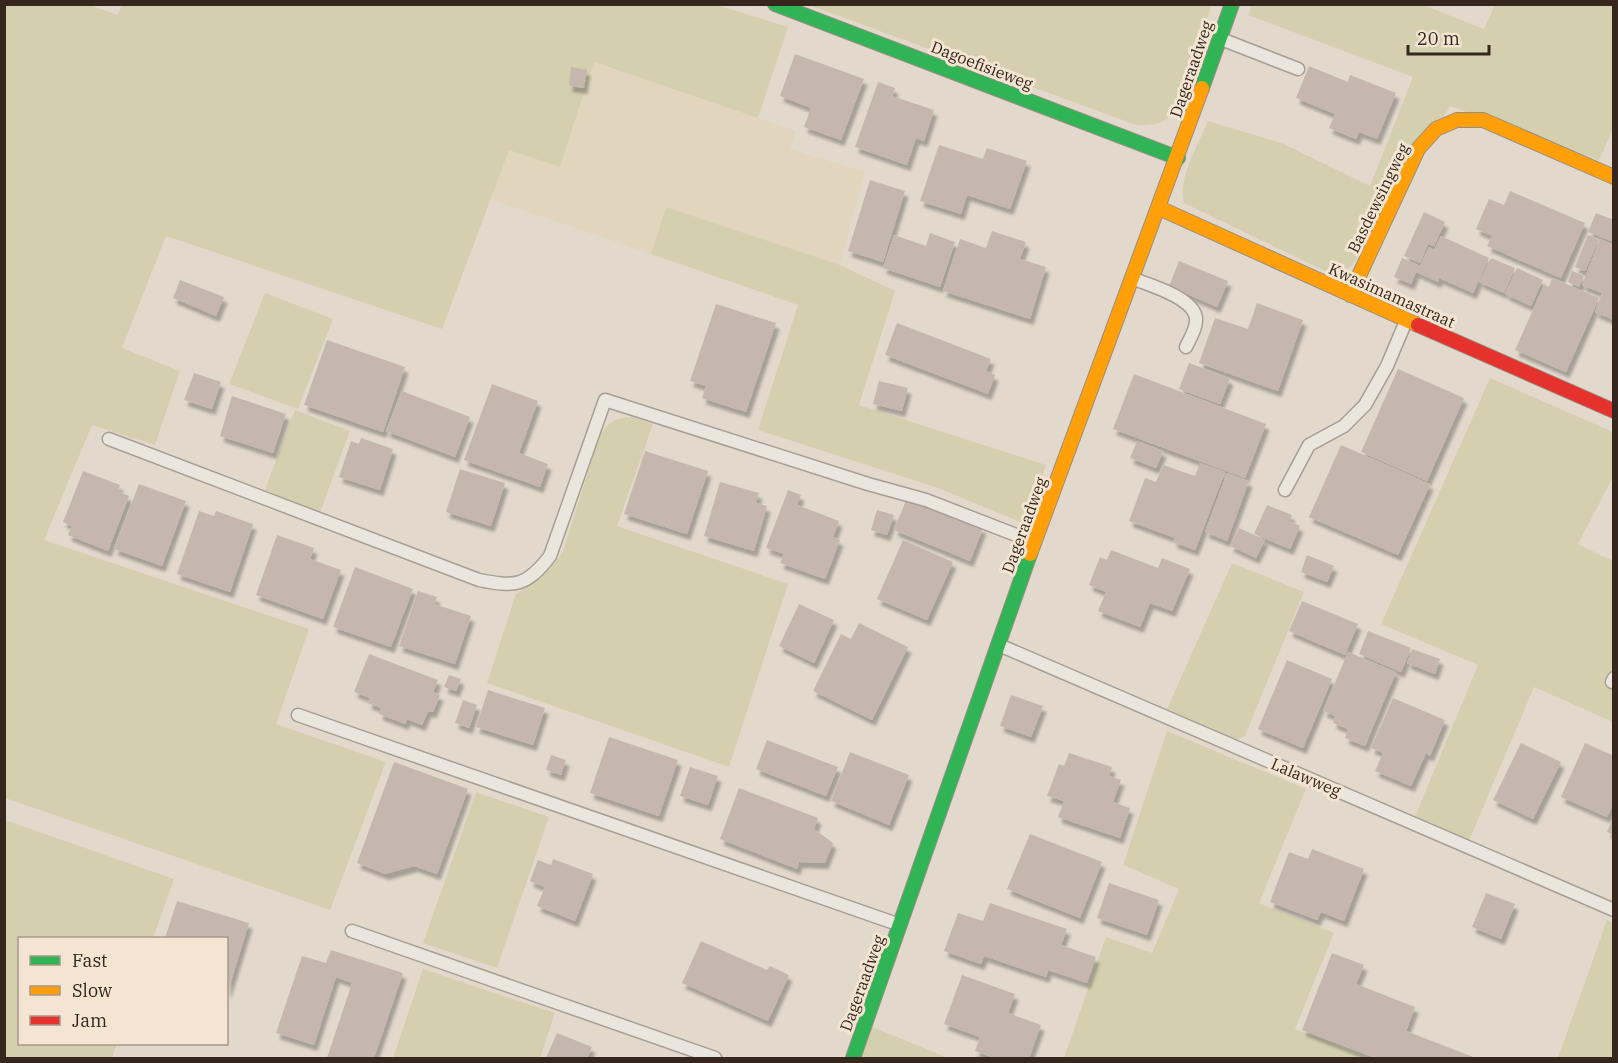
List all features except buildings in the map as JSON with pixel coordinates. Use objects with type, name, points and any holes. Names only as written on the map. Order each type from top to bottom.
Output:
[{"type":"street","name":"Dagoefisieweg","points":[[775,4],[1178,158]]},
{"type":"street","name":"Dageraadweg","points":[[853,1059],[998,644],[1178,158],[1232,4]]},
{"type":"street","name":"Basdewsingweg","points":[[1350,295],[1418,149],[1436,129],[1457,120],[1483,120],[1614,177]]},
{"type":"street","name":"Kwasimamastraat","points":[[1159,208],[1614,411]]},
{"type":"lane","points":[[1220,39],[1298,69]]},
{"type":"lane","points":[[1133,278],[1185,302],[1194,310],[1196,323],[1186,347]]},
{"type":"lane","points":[[1285,490],[1309,445],[1344,426],[1365,405],[1387,366],[1406,319]]},
{"type":"lane","points":[[109,439],[479,580],[506,586],[526,580],[539,571],[550,556],[605,400],[868,484],[926,500],[1035,542]]},
{"type":"lane","name":"Lalawweg","points":[[998,644],[1614,910]]},
{"type":"lane","points":[[298,715],[901,925]]},
{"type":"lane","points":[[351,932],[715,1059]]},
{"type":"shaded area","points":[[122,4],[714,4],[788,27],[758,118],[594,62],[560,167],[509,150],[442,329],[166,236],[122,348],[180,371],[155,445],[92,425],[44,540],[309,629],[276,724],[386,762],[330,910],[5,798],[5,5],[89,5],[118,15]]},
{"type":"shaded area","points":[[809,5],[1212,5],[1171,116],[1159,123],[1136,125]]},
{"type":"shaded area","points":[[1252,5],[1423,5],[1484,29],[1495,5],[1613,5],[1613,129],[1599,160],[1450,106],[1352,266],[1342,273],[1331,274],[1184,203],[1184,183],[1190,162],[1208,121],[1284,144],[1370,186],[1413,77],[1248,15]]},
{"type":"shaded area","points":[[594,62],[796,131],[790,149],[865,172],[840,265],[666,207],[651,254],[490,199],[509,149],[560,167]]},
{"type":"shaded area","points":[[666,207],[840,265],[895,291],[859,405],[1046,465],[1025,524],[938,488],[758,430],[798,305],[651,254]]},
{"type":"shaded area","points":[[265,293],[333,319],[298,409],[229,384]]},
{"type":"shaded area","points":[[1490,378],[1613,432],[1613,477],[1578,544],[1613,561],[1613,722],[1534,687],[1468,843],[1414,819],[1478,665],[1381,624]]},
{"type":"shaded area","points":[[295,410],[350,431],[320,512],[265,490]]},
{"type":"shaded area","points":[[631,417],[653,424],[617,526],[788,584],[729,767],[487,683],[516,594],[540,579],[562,554],[599,437],[612,422]]},
{"type":"shaded area","points":[[1232,563],[1304,592],[1245,736],[1236,740],[1167,709]]},
{"type":"shaded area","points":[[1167,731],[1306,789],[1259,903],[1334,933],[1295,1029],[1367,1058],[1064,1058],[1106,937],[1152,953],[1179,889],[1123,865]]},
{"type":"shaded area","points":[[476,792],[549,817],[497,968],[423,943]]},
{"type":"shaded area","points":[[5,820],[174,879],[153,937],[18,937],[18,1045],[117,1045],[112,1058],[5,1058]]},
{"type":"shaded area","points":[[1607,920],[1614,923],[1613,1058],[1558,1058]]},
{"type":"shaded area","points":[[423,969],[555,1013],[540,1058],[393,1058]]},
{"type":"shaded area","points":[[870,1026],[948,1058],[859,1058]]},
{"type":"traffic: fast","points":[[775,4],[1178,158]]},
{"type":"traffic: fast","points":[[1202,88],[1232,4]]},
{"type":"traffic: fast","points":[[853,1058],[1030,554]]},
{"type":"traffic: slow","points":[[1030,554],[1202,88]]},
{"type":"traffic: slow","points":[[1350,295],[1418,149],[1436,129],[1457,120],[1483,120],[1614,177]]},
{"type":"traffic: slow","points":[[1159,208],[1418,325]]},
{"type":"traffic: jam","points":[[1418,325],[1614,411]]}]
